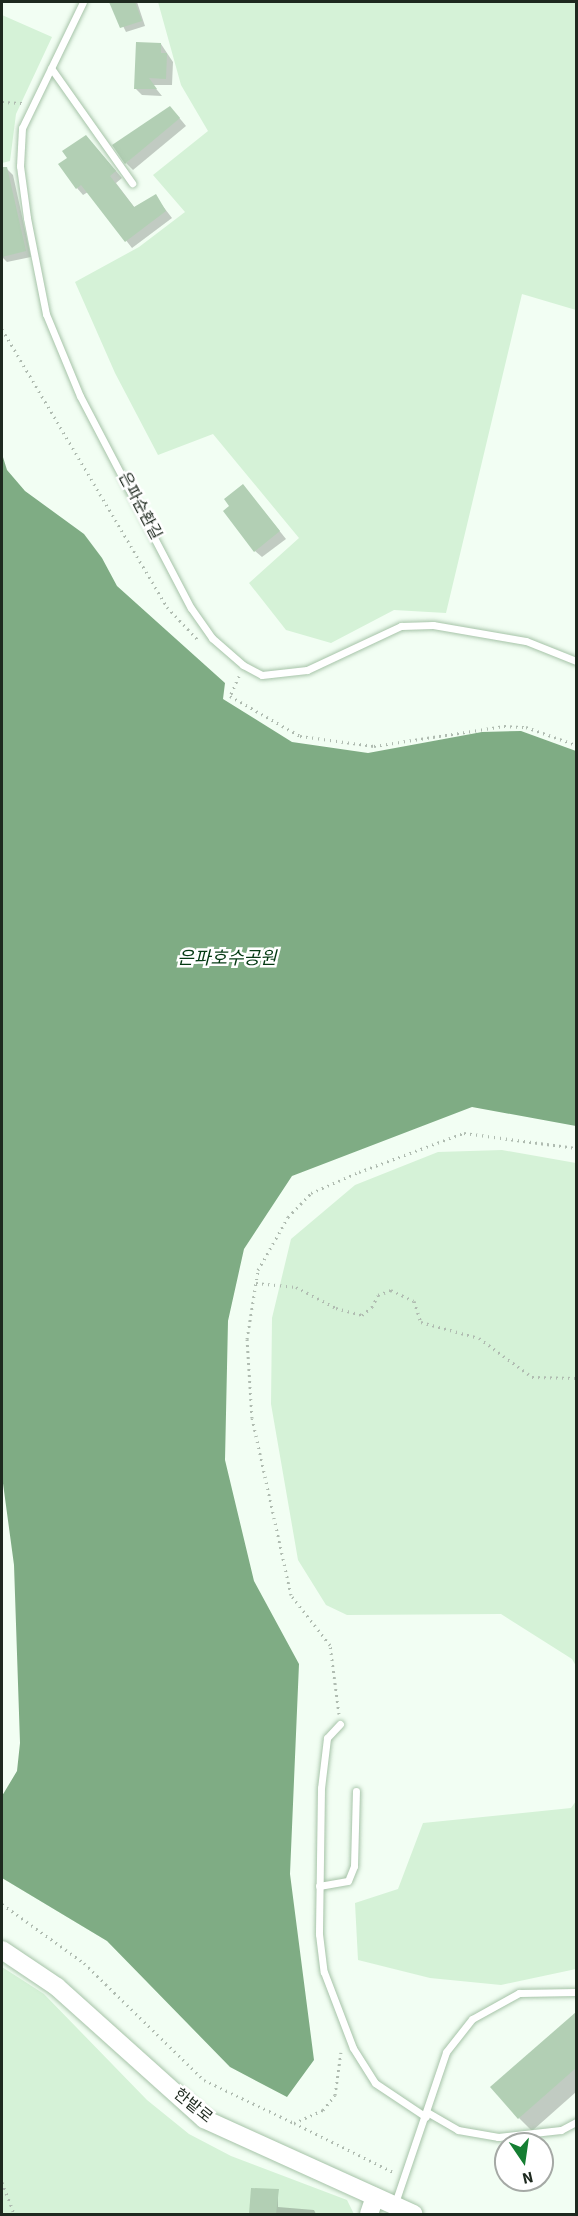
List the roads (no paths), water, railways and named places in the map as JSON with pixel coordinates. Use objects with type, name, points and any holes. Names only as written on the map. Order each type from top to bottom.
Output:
[{"type":"street","name":"한밭로","points":[[2,1950],[57,1987],[204,2119],[372,2206],[403,2211]]},
{"type":"lane","name":"은파순환길","points":[[82,2],[22,128],[20,166],[46,314],[80,396],[191,608],[212,638],[243,665],[262,675],[307,670],[401,626],[433,625],[526,641],[576,661]]},
{"type":"lane","points":[[51,68],[132,183]]},
{"type":"lane","points":[[340,1724],[327,1738],[325,1751],[319,1934],[324,1972],[353,2048],[375,2083],[426,2115],[458,2130],[498,2137],[561,2130],[576,2122]]},
{"type":"lane","points":[[319,1886],[348,1881],[354,1866],[356,1791]]},
{"type":"lane","points":[[403,2211],[406,2178],[446,2052],[472,2019],[519,1994],[576,1992]]},
{"type":"water","name":"은파호수공원","points":[[2,454],[7,470],[25,491],[84,534],[102,558],[117,586],[225,683],[223,699],[292,742],[368,753],[482,732],[521,731],[576,751],[576,1126],[472,1107],[292,1176],[244,1249],[228,1321],[225,1460],[254,1581],[299,1664],[290,1874],[314,2060],[287,2097],[230,2067],[107,1941],[2,1878],[2,1796],[17,1771],[20,1743],[14,1565],[2,1476]]}]
